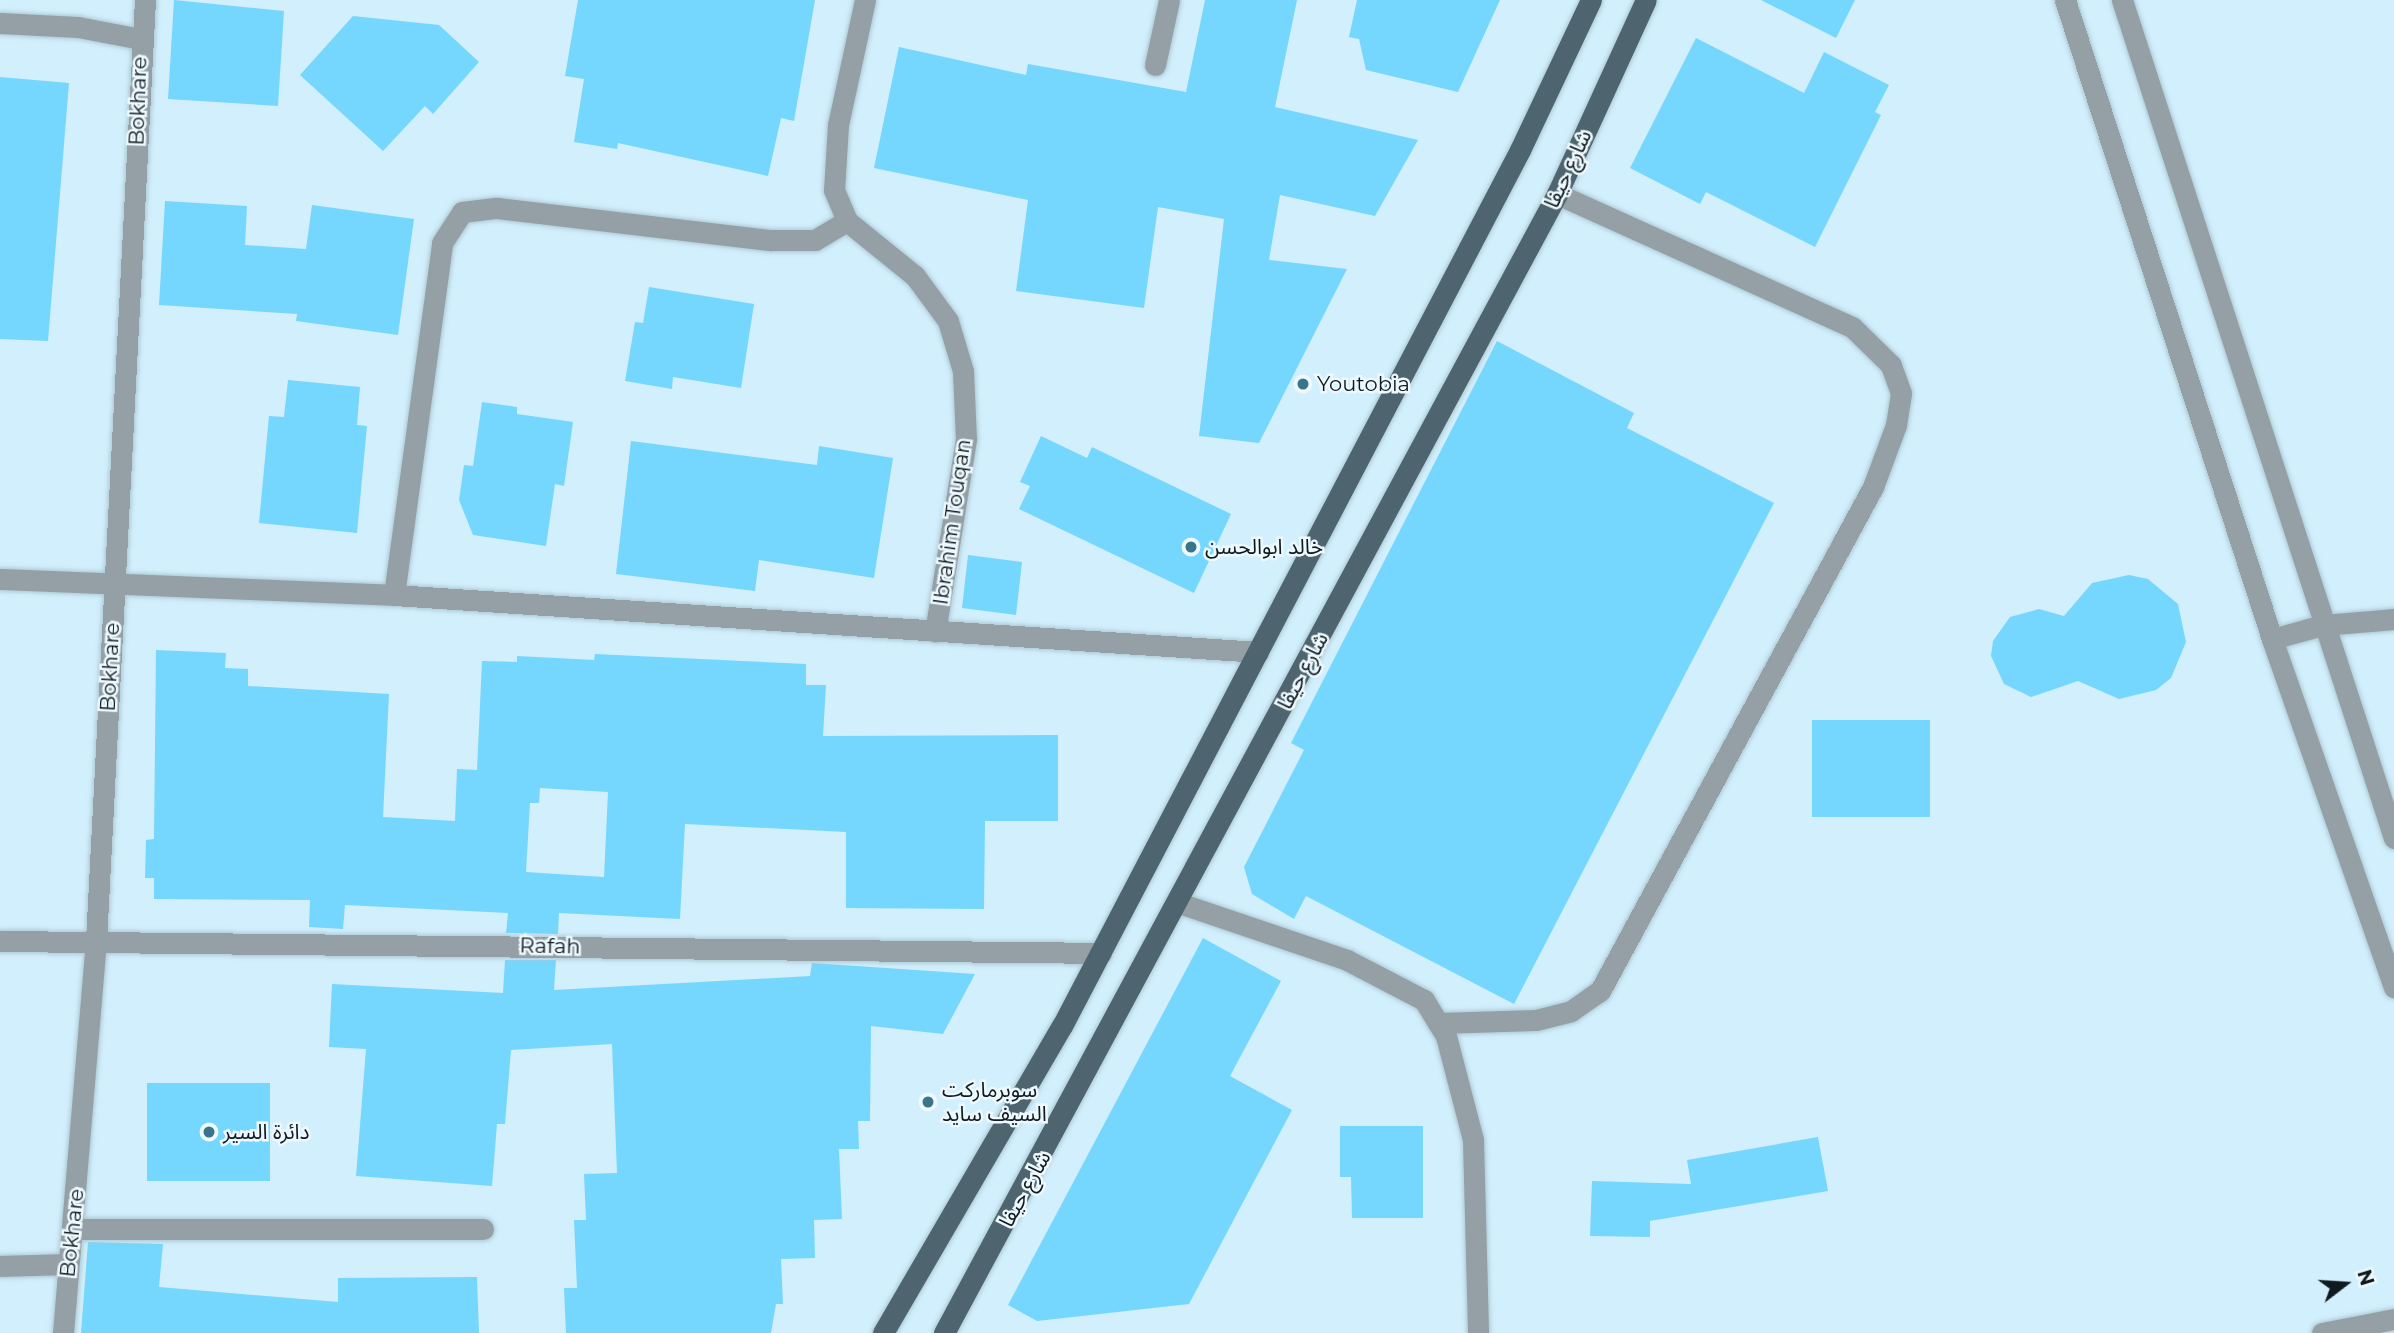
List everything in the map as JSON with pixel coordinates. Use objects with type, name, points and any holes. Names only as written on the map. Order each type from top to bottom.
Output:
[{"type":"main road","points":[[884,1333],[1101,953],[1520,150],[1591,0]]},
{"type":"main road","name":"شارع حيفا","points":[[944,1333],[1179,903],[1557,194],[1646,0]]},
{"type":"street","name":"Bokhare","points":[[63,1333],[96,941],[145,0]]},
{"type":"street","name":"Ibrahim Touqan","points":[[865,0],[838,125],[834,190],[847,221],[915,276],[948,321],[963,371],[966,439],[935,632]]},
{"type":"street","points":[[1155,65],[1169,0]]},
{"type":"street","points":[[2065,0],[2272,639],[2394,987]]},
{"type":"street","points":[[2122,0],[2394,838]]},
{"type":"street","points":[[0,23],[78,27],[141,40]]},
{"type":"street","points":[[1438,1023],[1535,1020],[1571,1011],[1600,991],[1873,487],[1896,425],[1901,393],[1891,365],[1852,327],[1557,194]]},
{"type":"street","points":[[394,595],[442,243],[463,212],[497,208],[771,240],[815,240],[847,221]]},
{"type":"street","points":[[0,579],[394,595],[1258,652]]},
{"type":"street","points":[[2272,639],[2323,625],[2394,619]]},
{"type":"street","points":[[1179,903],[1348,960],[1424,999],[1438,1023],[1462,1086],[1473,1140],[1478,1333]]},
{"type":"street","name":"Rafah","points":[[0,941],[1101,953]]},
{"type":"street","points":[[73,1229],[483,1229]]},
{"type":"street","points":[[0,1266],[68,1264]]},
{"type":"street","points":[[2322,1333],[2394,1319]]},
{"type":"building","points":[[174,0],[284,11],[278,106],[168,99]]},
{"type":"building","points":[[578,0],[815,0],[794,121],[781,118],[768,176],[618,143],[617,149],[574,142],[584,79],[565,76]]},
{"type":"building","points":[[1205,0],[1297,0],[1275,107],[1418,140],[1375,216],[1280,195],[1269,260],[1347,269],[1259,443],[1199,436],[1224,219],[1158,207],[1144,308],[1016,291],[1028,200],[874,168],[899,47],[1026,75],[1028,64],[1186,92]]},
{"type":"building","points":[[1357,0],[1500,0],[1458,92],[1366,70],[1359,39],[1349,37]]},
{"type":"building","points":[[1761,0],[1855,0],[1836,38]]},
{"type":"building","points":[[353,16],[439,25],[479,62],[433,114],[425,106],[383,151],[300,75]]},
{"type":"building","points":[[1696,38],[1804,93],[1824,52],[1889,85],[1875,112],[1881,115],[1815,247],[1706,192],[1700,204],[1630,168]]},
{"type":"building","points":[[0,77],[69,83],[48,341],[0,339]]},
{"type":"building","points":[[165,201],[247,206],[245,245],[306,249],[312,205],[414,219],[398,335],[296,321],[297,314],[159,305]]},
{"type":"building","points":[[649,287],[754,304],[741,388],[673,377],[672,389],[625,381],[635,322],[643,323]]},
{"type":"building","points":[[1497,341],[1634,413],[1627,428],[1774,503],[1514,1004],[1306,896],[1294,919],[1252,894],[1244,867],[1304,750],[1291,743]]},
{"type":"building","points":[[288,380],[360,387],[357,425],[367,426],[357,533],[259,523],[269,416],[284,417]]},
{"type":"building","points":[[482,402],[517,407],[517,414],[573,422],[564,486],[555,484],[546,546],[473,535],[459,500],[464,465],[473,466]]},
{"type":"building","points":[[1041,436],[1087,458],[1092,447],[1231,514],[1194,593],[1019,509],[1030,486],[1020,482]]},
{"type":"building","points":[[631,441],[817,465],[819,446],[893,458],[874,578],[759,560],[755,591],[616,574]]},
{"type":"building","points":[[968,555],[1022,562],[1016,615],[962,608]]},
{"type":"building","points":[[2129,575],[2148,579],[2178,604],[2186,642],[2171,678],[2156,690],[2119,699],[2078,681],[2031,697],[2004,684],[1991,656],[1993,641],[2010,617],[2039,609],[2064,616],[2092,583]]},
{"type":"building","points":[[156,650],[226,653],[225,668],[248,669],[248,686],[389,694],[383,817],[455,821],[457,769],[477,770],[482,661],[517,662],[517,656],[594,660],[595,654],[806,664],[806,685],[826,685],[823,736],[1058,735],[1058,821],[985,821],[984,909],[846,908],[846,832],[685,824],[680,919],[559,913],[558,934],[506,933],[508,913],[345,905],[343,929],[309,927],[310,900],[154,899],[154,878],[145,878],[146,840],[154,839]],"holes":[[[540,788],[608,792],[604,877],[526,872],[530,803],[539,803]]]},
{"type":"building","points":[[1812,720],[1930,720],[1930,817],[1812,817]]},
{"type":"building","points":[[1203,938],[1281,981],[1230,1076],[1292,1110],[1189,1304],[1037,1321],[1008,1305]]},
{"type":"building","points":[[505,960],[556,960],[554,990],[810,976],[812,963],[975,974],[943,1034],[871,1026],[870,1121],[858,1121],[859,1149],[839,1149],[842,1219],[814,1220],[815,1258],[781,1259],[783,1304],[776,1304],[771,1333],[566,1333],[564,1288],[577,1288],[574,1220],[586,1220],[584,1174],[617,1173],[612,1044],[511,1050],[505,1124],[497,1124],[492,1186],[356,1176],[366,1049],[329,1047],[332,984],[503,993]]},
{"type":"building","name":"دائرة السير","points":[[147,1083],[270,1083],[270,1181],[147,1181]]},
{"type":"building","points":[[1340,1126],[1423,1126],[1423,1218],[1352,1218],[1351,1177],[1340,1177]]},
{"type":"building","points":[[1818,1137],[1828,1191],[1650,1221],[1650,1237],[1590,1236],[1592,1181],[1691,1184],[1687,1160]]},
{"type":"building","points":[[88,1242],[163,1244],[159,1287],[338,1302],[338,1278],[477,1277],[479,1333],[81,1333]]},
{"type":"place","name":"Youtobia","points":[[1303,384]]},
{"type":"place","name":"خالد ابوالحسن","points":[[1191,547]]},
{"type":"place","name":"سوبرماركت السيف سايد","points":[[928,1102]]},
{"type":"place","name":"دائرة السير","points":[[209,1132]]}]
